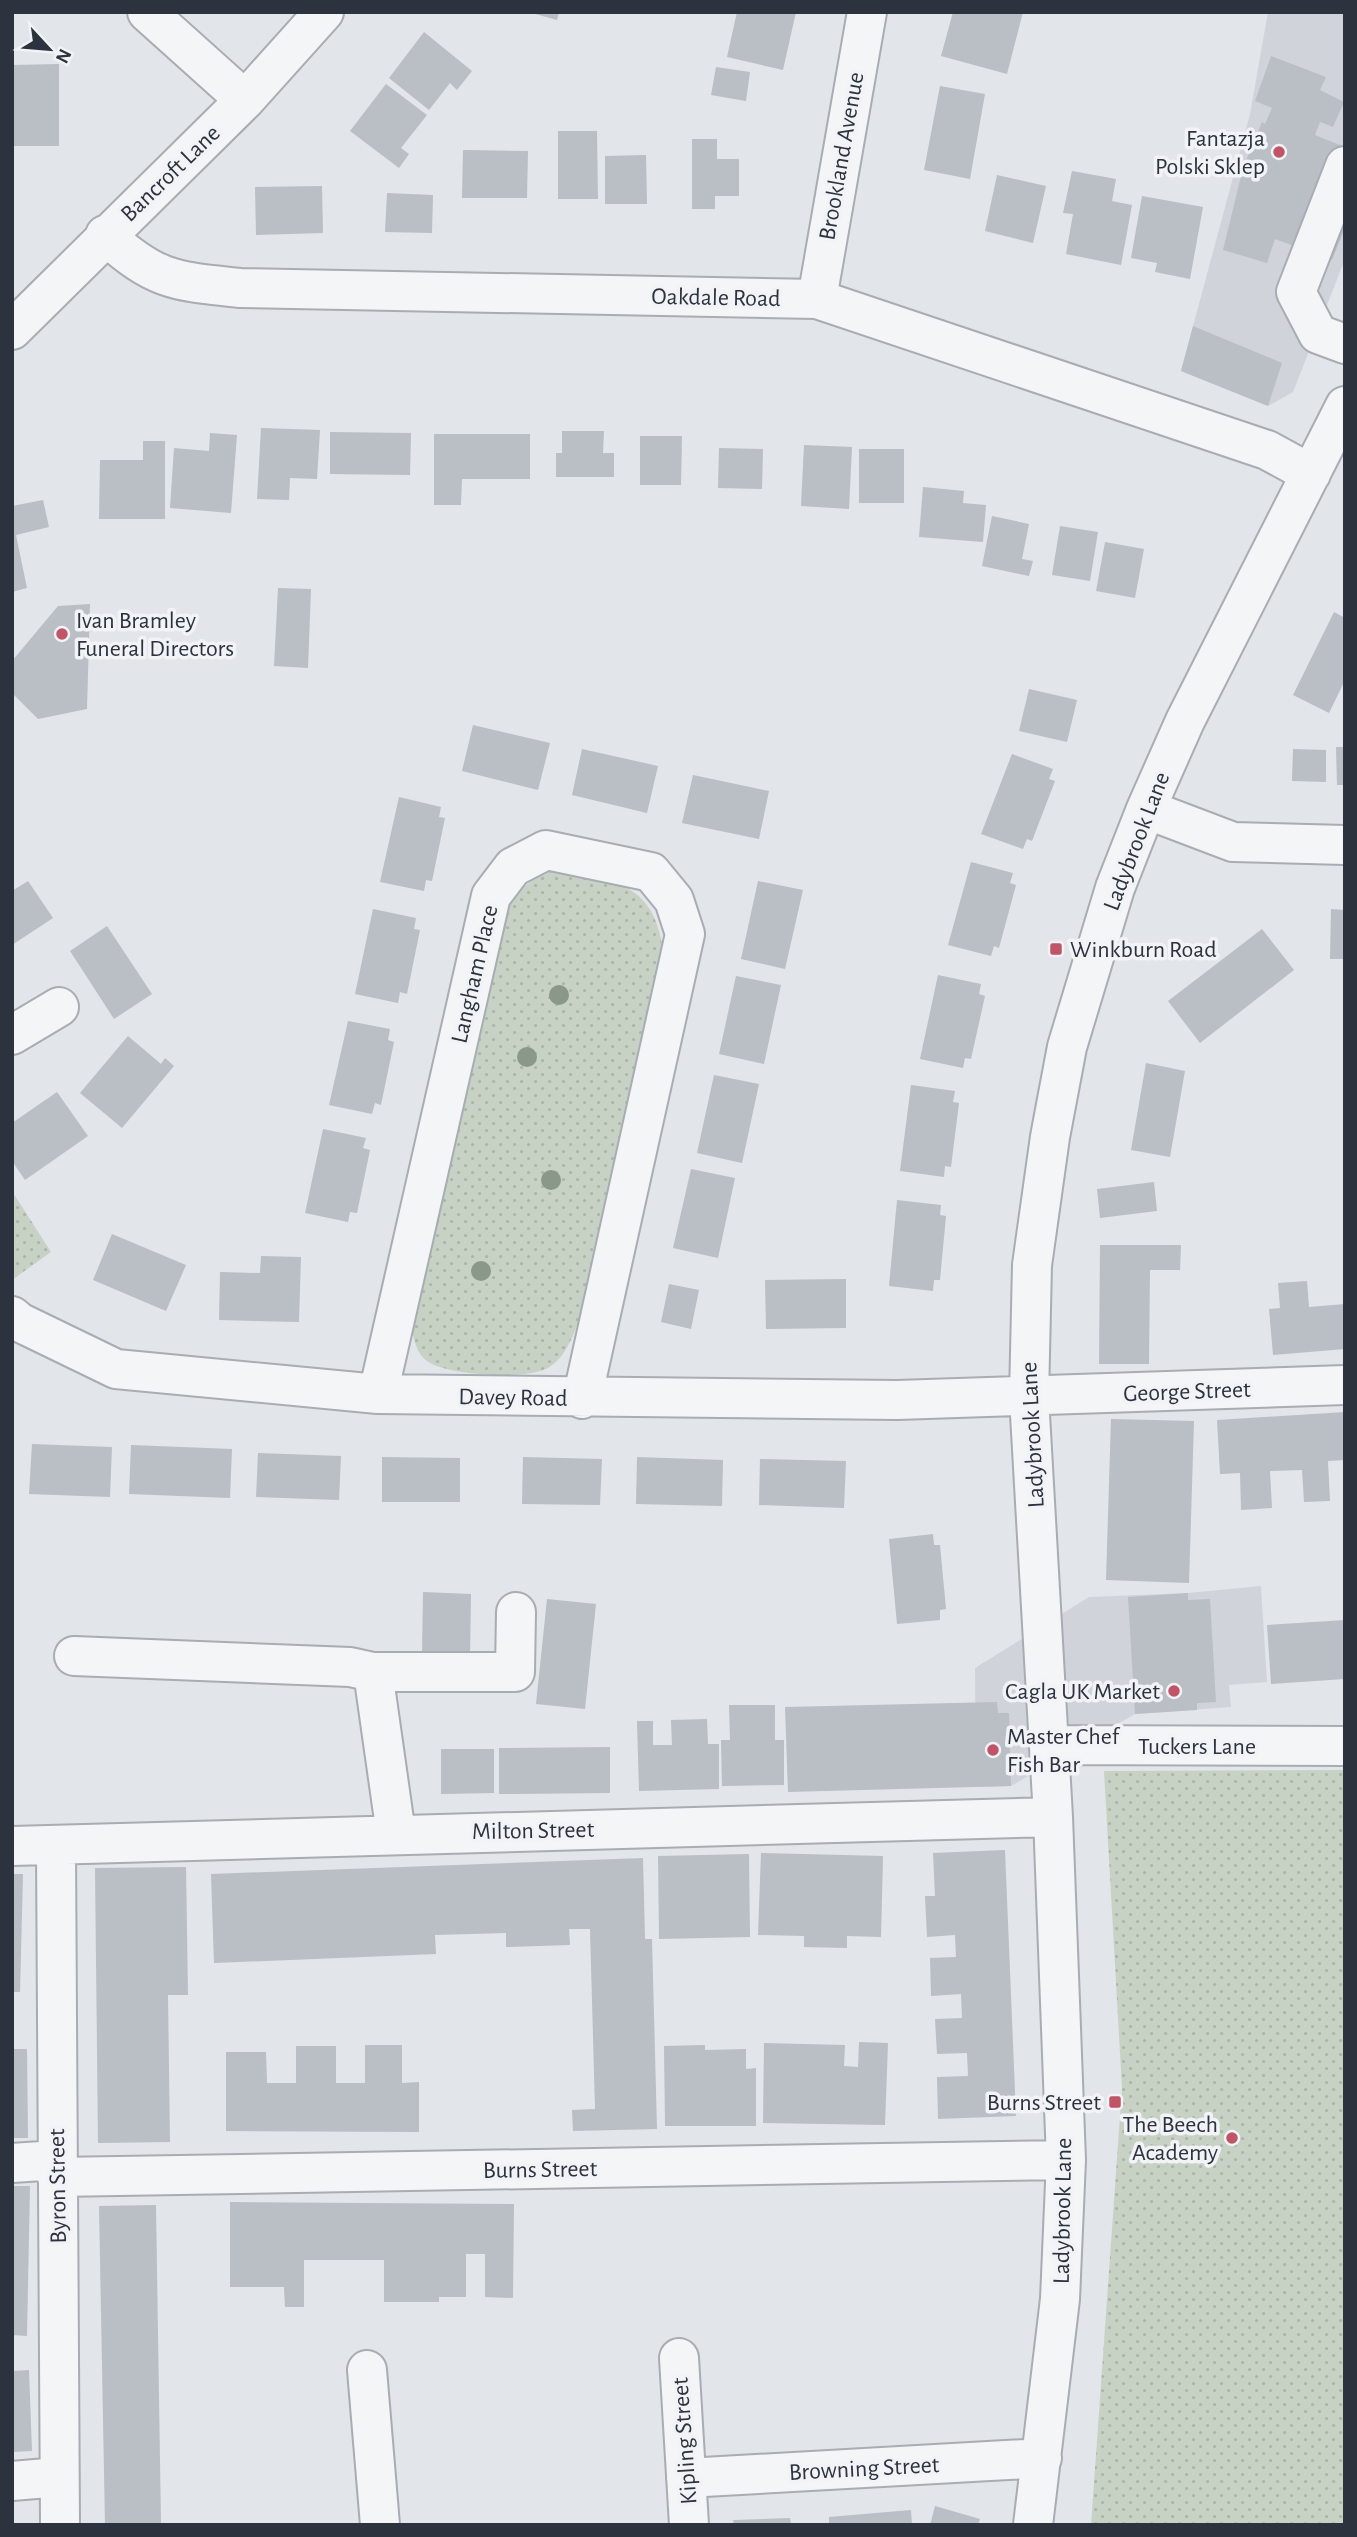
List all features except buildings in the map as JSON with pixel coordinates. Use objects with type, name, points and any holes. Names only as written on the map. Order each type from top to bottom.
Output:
[{"type":"street","points":[[147,12],[245,100]]},
{"type":"street","name":"Bancroft Lane","points":[[12,330],[105,235],[245,100],[324,12]]},
{"type":"street","name":"Brookland Avenue","points":[[817,299],[867,12]]},
{"type":"street","points":[[1345,166],[1296,292],[1318,334],[1345,344]]},
{"type":"street","name":"Oakdale Road","points":[[105,235],[130,257],[158,275],[187,282],[240,288],[817,299],[1267,450],[1311,474]]},
{"type":"street","name":"Ladybrook Lane","points":[[1033,2525],[1060,2299],[1066,2160],[1053,1817],[1029,1397],[1032,1265],[1050,1137],[1067,1047],[1115,888],[1146,809],[1185,721],[1345,406]]},
{"type":"street","points":[[1146,809],[1233,842],[1345,845]]},
{"type":"street","name":"Langham Place","points":[[378,1394],[491,895],[513,867],[546,850],[651,872],[674,900],[685,934],[582,1399]]},
{"type":"street","points":[[12,1035],[59,1007]]},
{"type":"street","name":"Davey Road","points":[[12,1316],[19,1322],[116,1369],[378,1394],[582,1399],[897,1400],[1029,1397]]},
{"type":"street","name":"George Street","points":[[1029,1397],[1345,1385]]},
{"type":"street","points":[[74,1656],[350,1667],[373,1672],[515,1672],[516,1612]]},
{"type":"street","points":[[373,1672],[396,1834]]},
{"type":"street","name":"Tuckers Lane","points":[[1049,1745],[1345,1746]]},
{"type":"street","name":"Milton Street","points":[[12,1846],[56,1847],[396,1834],[1053,1817]]},
{"type":"street","name":"Byron Street","points":[[56,1847],[60,2525]]},
{"type":"street","name":"Burns Street","points":[[12,2163],[57,2169],[1066,2160]]},
{"type":"street","name":"Kipling Street","points":[[679,2358],[689,2525]]},
{"type":"street","points":[[367,2370],[380,2525]]},
{"type":"street","name":"Browning Street","points":[[686,2477],[1042,2458]]},
{"type":"street","points":[[12,2481],[60,2477]]},
{"type":"shaded area","points":[[1268,12],[1345,12],[1345,259],[1293,392],[1268,406],[1181,371],[1250,114]]},
{"type":"shaded area","points":[[1261,1586],[1267,1682],[1229,1685],[1231,1707],[1135,1714],[1011,1786],[976,1787],[975,1668],[1089,1597],[1188,1593]]},
{"type":"green space","points":[[553,871],[611,882],[639,896],[649,908],[657,925],[663,948],[580,1319],[571,1340],[554,1363],[537,1372],[487,1375],[452,1370],[437,1366],[422,1357],[414,1339],[410,1312],[499,927],[519,892]]},
{"type":"green space","points":[[12,1191],[51,1252],[12,1280]]},
{"type":"green space","name":"The Beech Academy","points":[[1345,1770],[1345,2525],[1091,2525],[1122,2088],[1104,1771]]},
{"type":"place","name":"Fantazja Polski Sklep","points":[[1279,152]]},
{"type":"place","name":"Ivan Bramley Funeral Directors","points":[[62,634]]},
{"type":"place","name":"Winkburn Road","points":[[1056,949]]},
{"type":"place","name":"Cagla UK Market","points":[[1174,1691]]},
{"type":"place","name":"Master Chef Fish Bar","points":[[993,1750]]},
{"type":"place","name":"Burns Street","points":[[1115,2102]]},
{"type":"place","name":"The Beech Academy","points":[[1232,2138]]}]
